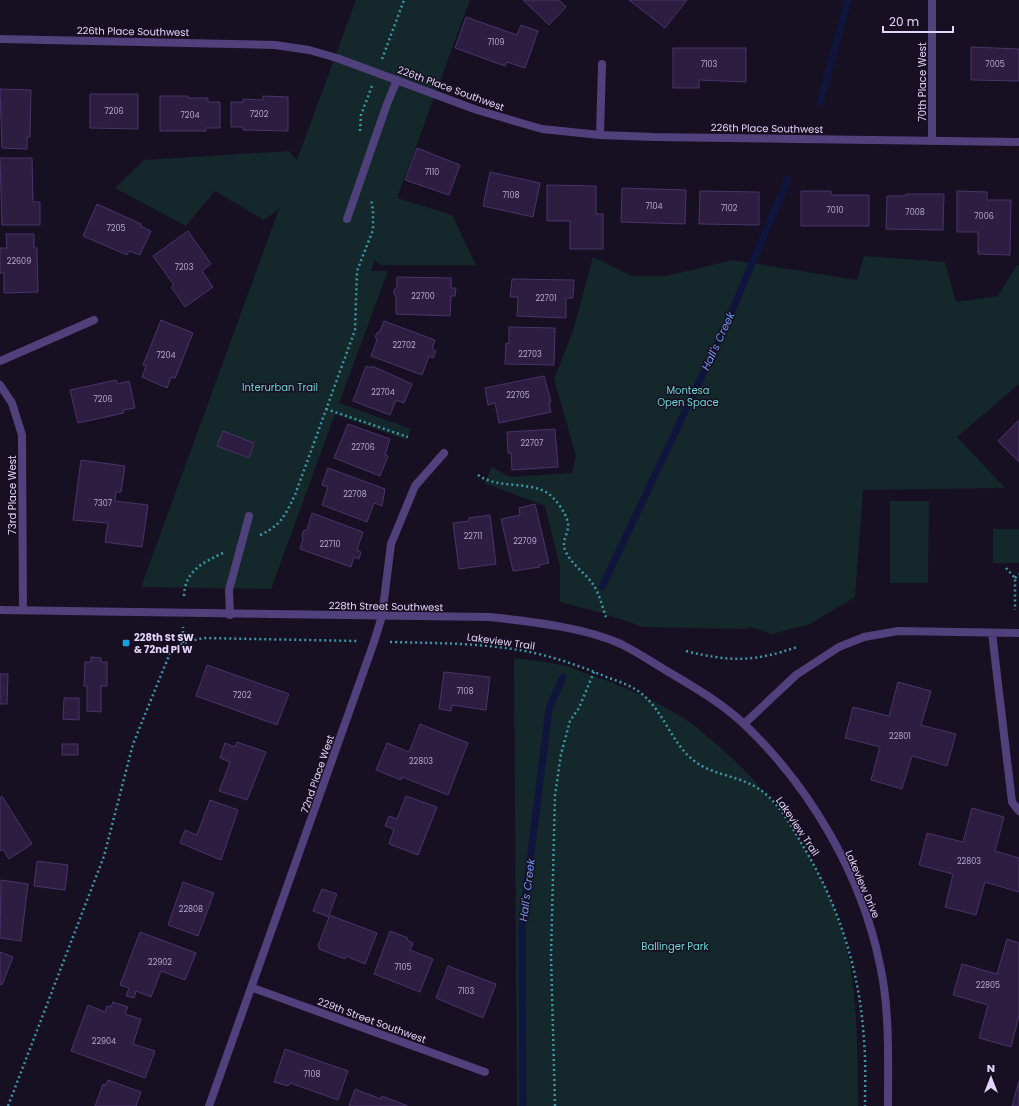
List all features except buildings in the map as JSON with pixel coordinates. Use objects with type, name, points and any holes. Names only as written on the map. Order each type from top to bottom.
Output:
[{"type":"street","name":"70th Place West","points":[[932,0],[932,141]]},
{"type":"street","name":"226th Place Southwest","points":[[0,39],[275,45],[308,50],[336,58],[398,80],[477,110],[542,129],[600,135],[1019,142]]},
{"type":"street","points":[[600,135],[602,64]]},
{"type":"street","points":[[347,219],[387,104],[398,80]]},
{"type":"street","points":[[0,361],[94,320]]},
{"type":"street","name":"73rd Place West","points":[[0,385],[12,403],[22,435],[23,610]]},
{"type":"street","name":"72nd Place West","points":[[209,1106],[253,988],[382,616],[391,544],[415,486],[444,453]]},
{"type":"street","points":[[230,614],[229,590],[249,516]]},
{"type":"street","name":"228th Street Southwest","points":[[0,610],[490,617],[525,621],[591,634],[621,644],[703,692],[744,724]]},
{"type":"street","points":[[744,724],[796,675],[839,647],[864,637],[898,631],[1019,633]]},
{"type":"street","points":[[992,633],[1012,802],[1019,811]]},
{"type":"street","name":"Lakeview Drive","points":[[744,724],[791,777],[820,818],[845,864],[867,914],[881,974],[887,1028],[888,1106]]},
{"type":"street","name":"229th Street Southwest","points":[[253,988],[485,1072]]},
{"type":"path","points":[[383,57],[404,0]]},
{"type":"path","points":[[360,135],[361,115],[371,88]]},
{"type":"path","points":[[184,597],[187,579],[197,568],[241,544],[274,529],[284,519],[295,495],[355,330],[357,271],[373,230],[371,197]]},
{"type":"path","points":[[326,409],[408,437]]},
{"type":"path","points":[[478,475],[493,481],[532,487],[547,492],[565,515],[568,525],[564,540],[564,550],[593,584],[606,617]]},
{"type":"path","points":[[1006,568],[1015,578],[1015,610]]},
{"type":"path","points":[[1015,578],[1019,574]]},
{"type":"path","points":[[183,629],[183,643]]},
{"type":"path","points":[[8,1106],[104,856],[133,744],[170,653],[183,643],[203,638],[349,641]]},
{"type":"path","name":"Lakeview Trail","points":[[401,642],[466,644],[521,650],[594,672],[630,686],[642,694],[660,714],[684,752],[701,766],[743,780],[762,791],[776,805],[798,837],[816,868],[845,937],[855,972],[864,1042],[865,1106]]},
{"type":"path","points":[[686,651],[728,660],[743,660],[782,652],[797,647]]},
{"type":"path","points":[[555,1106],[551,956],[556,795],[561,754],[570,720],[579,708],[594,672]]},
{"type":"green space","name":"Interurban Trail","points":[[356,0],[470,0],[397,198],[452,215],[476,265],[380,265],[375,260],[371,271],[388,271],[339,403],[411,429],[406,440],[335,414],[271,589],[141,587],[279,209],[264,220],[215,191],[186,226],[115,188],[144,160],[289,151],[297,160]]},
{"type":"green space","name":"Montesa Open Space","points":[[864,256],[945,262],[956,302],[998,296],[1017,265],[1019,265],[1019,384],[957,437],[1005,488],[863,490],[855,597],[810,624],[772,634],[748,626],[747,629],[643,627],[602,613],[560,602],[560,567],[545,506],[484,483],[492,467],[510,477],[572,473],[576,456],[554,379],[573,331],[593,257],[632,276],[666,276],[733,260],[857,280]]},
{"type":"green space","points":[[890,501],[929,501],[928,583],[890,583]]},
{"type":"green space","points":[[993,529],[1019,529],[1019,563],[993,563]]},
{"type":"green space","name":"Ballinger Park","points":[[514,658],[570,667],[629,689],[666,708],[690,722],[714,742],[735,761],[774,804],[807,852],[820,878],[832,904],[848,952],[852,974],[856,1017],[858,1106],[517,1106]]},
{"type":"waterway","name":"Hall's Creek","points":[[820,103],[848,0]]},
{"type":"waterway","name":"Hall's Creek","points":[[602,587],[726,325],[788,179]]},
{"type":"waterway","name":"Hall's Creek","points":[[523,1106],[522,925],[549,709],[563,677]]},
{"type":"place","name":"228th St SW & 72nd Pl W","points":[[126,643]]}]
